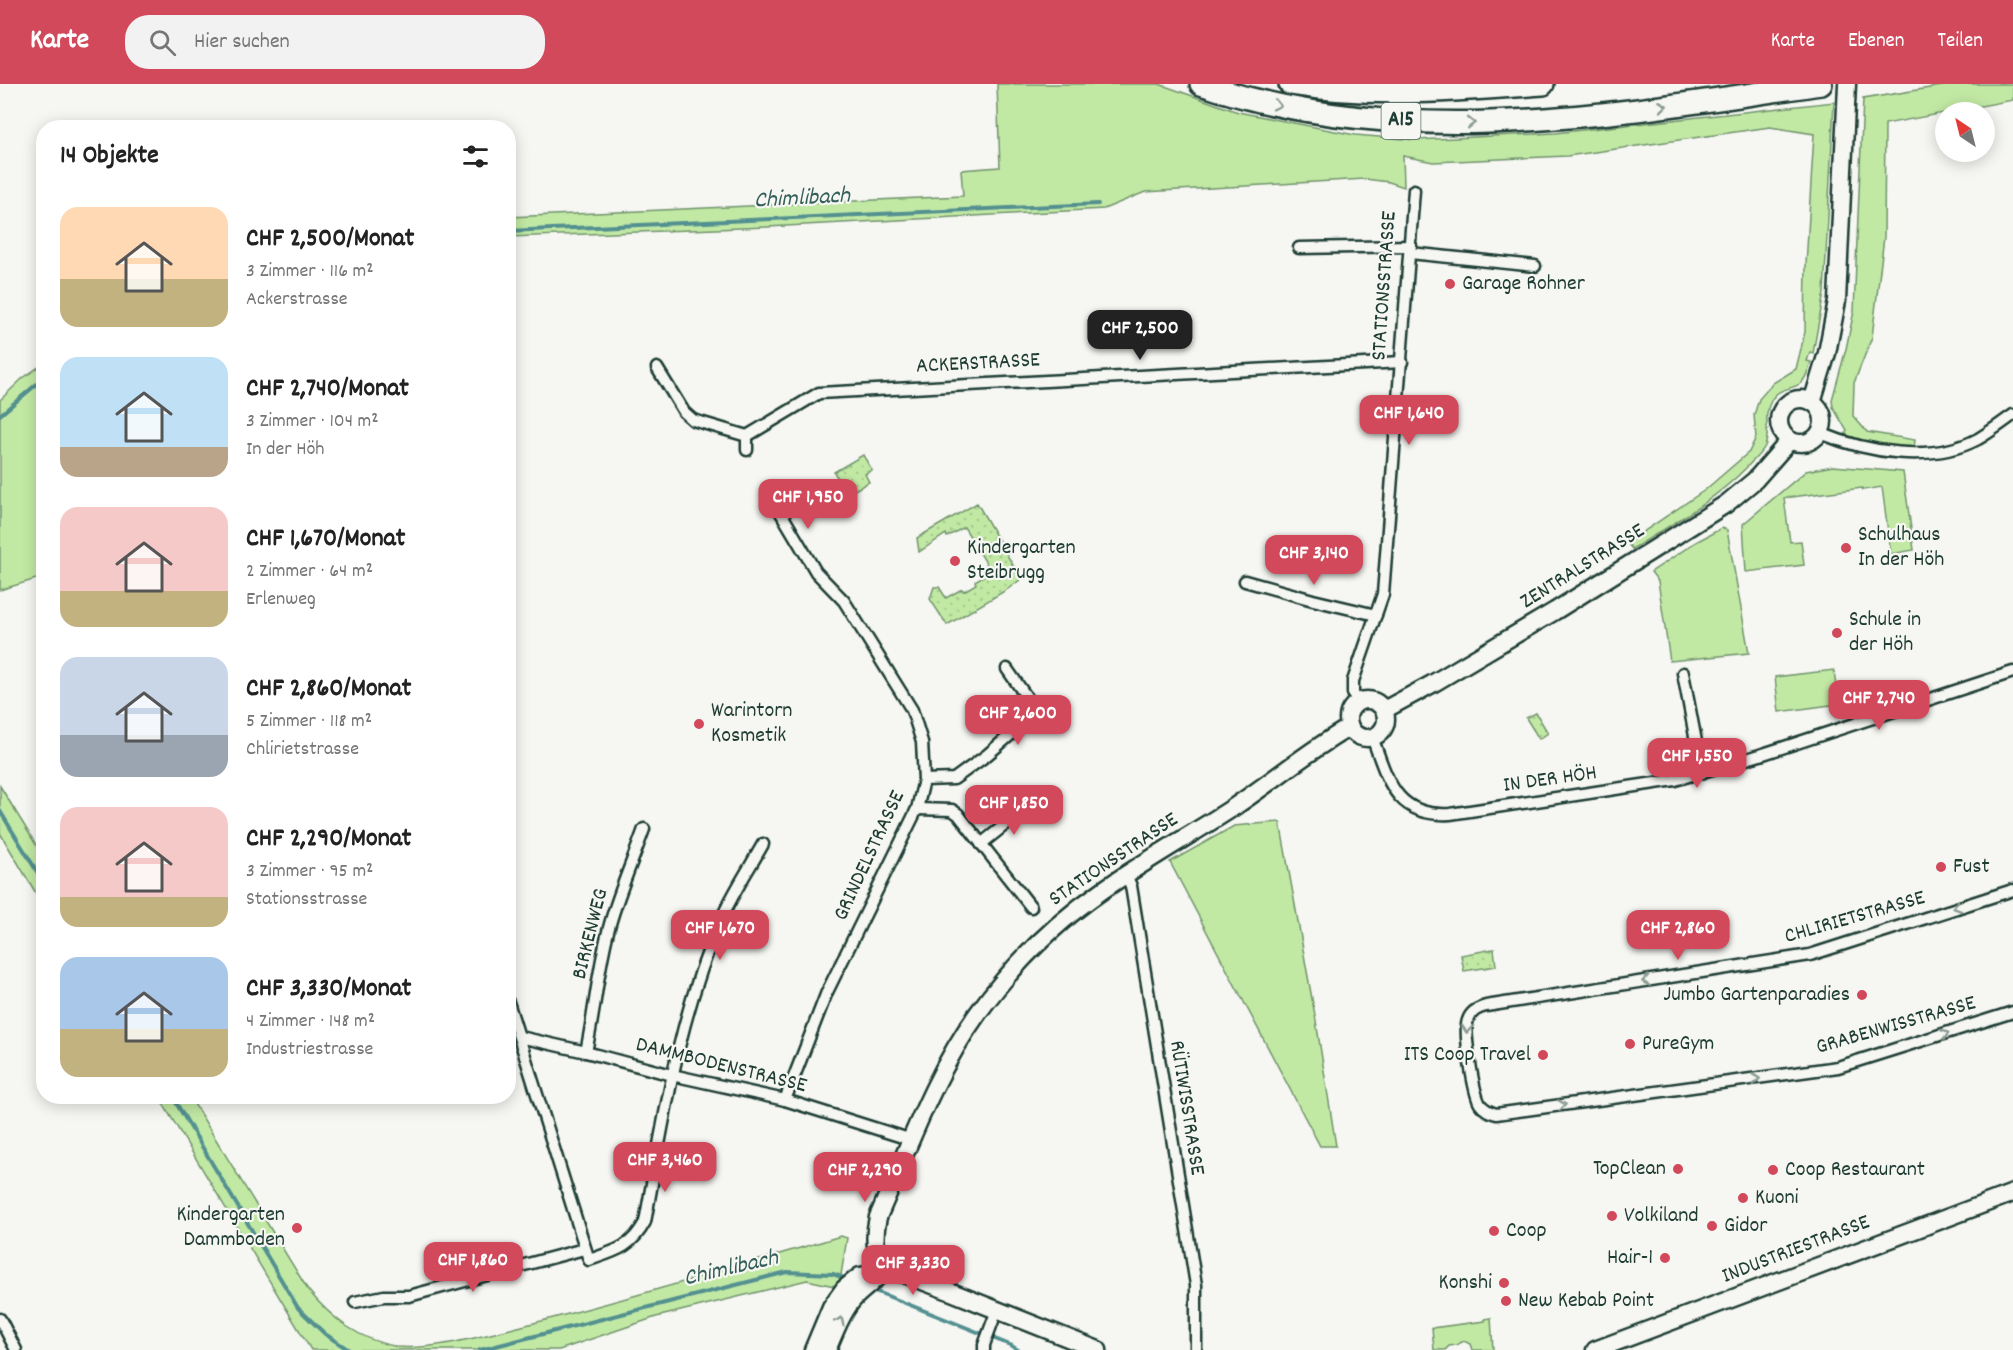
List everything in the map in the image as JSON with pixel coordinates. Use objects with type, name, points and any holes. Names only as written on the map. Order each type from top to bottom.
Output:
[{"type":"highway","name":"A15","points":[[1201,84],[1253,100],[1311,112],[1375,120],[1472,123],[1605,113],[1821,84]]},
{"type":"highway","name":"A15","points":[[1290,84],[1328,89],[1411,91],[1543,84]]},
{"type":"main road","points":[[1812,402],[1827,353],[1837,301],[1847,84]]},
{"type":"main road","points":[[1804,399],[1812,402],[1821,412],[1823,419],[1820,433],[1816,438],[1803,443],[1790,440],[1783,434],[1780,427],[1779,418],[1782,410],[1796,400],[1804,399]]},
{"type":"main road","name":"ZENTRALSTRASSE","points":[[1384,710],[1555,611],[1726,504],[1755,480],[1790,440]]},
{"type":"main road","points":[[1372,701],[1384,710],[1386,723],[1383,729],[1372,737],[1361,737],[1350,727],[1348,722],[1350,711],[1357,702],[1372,701]]},
{"type":"main road","name":"STATIONSSTRASSE","points":[[872,1276],[874,1234],[878,1217],[947,1062],[977,1014],[1007,977],[1052,931],[1102,891],[1237,804],[1332,737],[1350,727]]},
{"type":"main road","name":"INDUSTRIESTRASSE","points":[[1595,1350],[2013,1193]]},
{"type":"main road","points":[[813,1350],[831,1307],[872,1276],[904,1275],[994,1317],[1098,1350]]},
{"type":"main road","points":[[827,1350],[846,1310],[851,1291]]},
{"type":"street","name":"STATIONSSTRASSE","points":[[1357,702],[1353,693],[1353,681],[1383,594],[1414,190]]},
{"type":"street","points":[[1299,248],[1410,249],[1535,266]]},
{"type":"street","name":"ACKERSTRASSE","points":[[747,436],[819,393],[1402,362]]},
{"type":"street","points":[[657,368],[684,412],[693,420],[747,436],[747,450]]},
{"type":"street","points":[[1820,433],[1842,442],[1880,452],[1913,453],[1949,449],[1977,440],[2013,415]]},
{"type":"street","name":"GRINDELSTRASSE","points":[[782,513],[816,572],[844,601],[912,710],[922,742],[924,780],[917,809],[827,992],[784,1100]]},
{"type":"street","points":[[1245,581],[1376,615]]},
{"type":"street","points":[[924,780],[954,779],[987,755],[1037,712],[1007,669]]},
{"type":"street","name":"IN DER HÖH","points":[[1372,737],[1388,778],[1406,803],[1417,811],[1427,814],[1450,814],[1667,782],[1702,773],[2013,672]]},
{"type":"street","points":[[1683,673],[1702,773]]},
{"type":"street","points":[[981,844],[1030,805]]},
{"type":"street","points":[[917,809],[952,810],[958,814],[1031,907]]},
{"type":"street","name":"BIRKENWEG","points":[[586,1052],[596,1005],[600,967],[610,924],[645,829]]},
{"type":"street","points":[[355,1302],[384,1296],[409,1296],[587,1254],[621,1249],[638,1236],[645,1222],[672,1075],[690,1002],[721,919],[763,844]]},
{"type":"street","name":"RÜTIWISSTRASSE","points":[[1126,875],[1131,886],[1196,1284],[1196,1350]]},
{"type":"street","name":"CHLIRIETSTRASSE","points":[[1504,1113],[1496,1114],[1483,1108],[1477,1096],[1466,1033],[1469,1017],[1479,1008],[1810,955],[2013,890]]},
{"type":"street","name":"GRABENWISSTRASSE","points":[[1504,1113],[1838,1067],[2013,1012]]},
{"type":"street","points":[[516,1025],[587,1254]]},
{"type":"street","name":"DAMMBODENSTRASSE","points":[[520,1037],[784,1100],[912,1140]]},
{"type":"street","points":[[984,1347],[994,1317]]},
{"type":"street","points":[[0,1319],[16,1350]]},
{"type":"green space","points":[[997,84],[1159,84],[1238,112],[1355,135],[1416,140],[1555,133],[1834,102],[1824,293],[1813,353],[1810,352],[1807,361],[1811,362],[1805,379],[1774,396],[1767,413],[1767,441],[1747,467],[1707,501],[1632,549],[1627,543],[1705,490],[1749,452],[1756,437],[1754,415],[1759,399],[1773,383],[1796,369],[1805,332],[1806,265],[1814,134],[1770,127],[1567,156],[1433,162],[1403,156],[1404,187],[1389,182],[1365,179],[1145,192],[1104,209],[767,227],[516,237],[516,217],[963,196],[961,170],[1000,167]]},
{"type":"green space","points":[[1954,84],[2013,84],[2013,100],[1995,103],[1935,102],[1935,115],[1885,124],[1884,237],[1872,337],[1854,383],[1853,416],[1867,432],[1915,440],[1914,447],[1896,447],[1845,435],[1847,431],[1833,407],[1832,400],[1854,311],[1863,99]]},
{"type":"green space","points":[[36,369],[36,579],[0,590],[0,400]]},
{"type":"green space","points":[[863,455],[872,470],[865,474],[869,482],[853,491],[845,491],[834,472]]},
{"type":"green space","points":[[1833,466],[1903,472],[1914,550],[1891,554],[1882,487],[1784,498],[1790,542],[1801,541],[1804,565],[1746,572],[1743,524],[1806,471]]},
{"type":"green space","points":[[977,503],[1021,579],[947,625],[930,599],[934,587],[939,587],[946,598],[976,584],[975,581],[991,571],[975,545],[978,543],[974,537],[971,538],[964,527],[947,537],[946,534],[919,552],[917,538]]},
{"type":"green space","points":[[1722,528],[1727,530],[1749,653],[1670,661],[1658,581],[1651,572]]},
{"type":"green space","points":[[1834,670],[1838,704],[1779,712],[1775,677]]},
{"type":"green space","points":[[1536,713],[1548,733],[1539,739],[1526,718]]},
{"type":"green space","points":[[0,786],[36,845],[36,893],[0,833]]},
{"type":"green space","points":[[1280,822],[1336,1146],[1320,1146],[1170,862],[1234,826]]},
{"type":"green space","points":[[1494,949],[1496,966],[1464,971],[1461,955]]},
{"type":"green space","points":[[163,1104],[194,1104],[308,1290],[327,1310],[359,1334],[398,1347],[444,1344],[477,1337],[642,1294],[841,1236],[847,1238],[839,1287],[807,1280],[656,1317],[559,1350],[311,1350]]},
{"type":"green space","points":[[1491,1318],[1493,1350],[1472,1350],[1470,1344],[1464,1341],[1449,1346],[1445,1350],[1434,1350],[1432,1328],[1485,1321]]},
{"type":"waterway","name":"Chimlibach","points":[[516,231],[1098,204]]},
{"type":"waterway","name":"Chimlibach","points":[[0,415],[36,385]]},
{"type":"waterway","name":"Chimlibach","points":[[0,811],[36,870]]},
{"type":"waterway","name":"Chimlibach","points":[[177,1104],[298,1308],[325,1334],[349,1350]]},
{"type":"waterway","name":"Chimlibach","points":[[480,1350],[787,1272],[833,1274],[847,1279]]},
{"type":"waterway","name":"Chimlibach","points":[[870,1289],[1018,1350]]},
{"type":"place","name":"Garage Rohner","points":[[1450,284]]},
{"type":"place","name":"Schulhaus In der Höh","points":[[1846,548]]},
{"type":"place","name":"Kindergarten Steibrugg","points":[[955,561]]},
{"type":"place","name":"Schule in der Höh","points":[[1837,633]]},
{"type":"place","name":"Warintorn Kosmetik","points":[[699,724]]},
{"type":"place","name":"Fust","points":[[1941,867]]},
{"type":"place","name":"Jumbo Gartenparadies","points":[[1862,995]]},
{"type":"place","name":"PureGym","points":[[1630,1044]]},
{"type":"place","name":"ITS Coop Travel","points":[[1543,1055]]},
{"type":"place","name":"TopClean","points":[[1678,1169]]},
{"type":"place","name":"Coop Restaurant","points":[[1773,1170]]},
{"type":"place","name":"Kuoni","points":[[1743,1198]]},
{"type":"place","name":"Volkiland","points":[[1612,1216]]},
{"type":"place","name":"Gidor","points":[[1712,1226]]},
{"type":"place","name":"Kindergarten Dammboden","points":[[297,1228]]},
{"type":"place","name":"Coop","points":[[1494,1231]]},
{"type":"place","name":"Hair-1","points":[[1665,1258]]},
{"type":"place","name":"Konshi","points":[[1504,1283]]},
{"type":"place","name":"New Kebab Point","points":[[1506,1301]]}]
